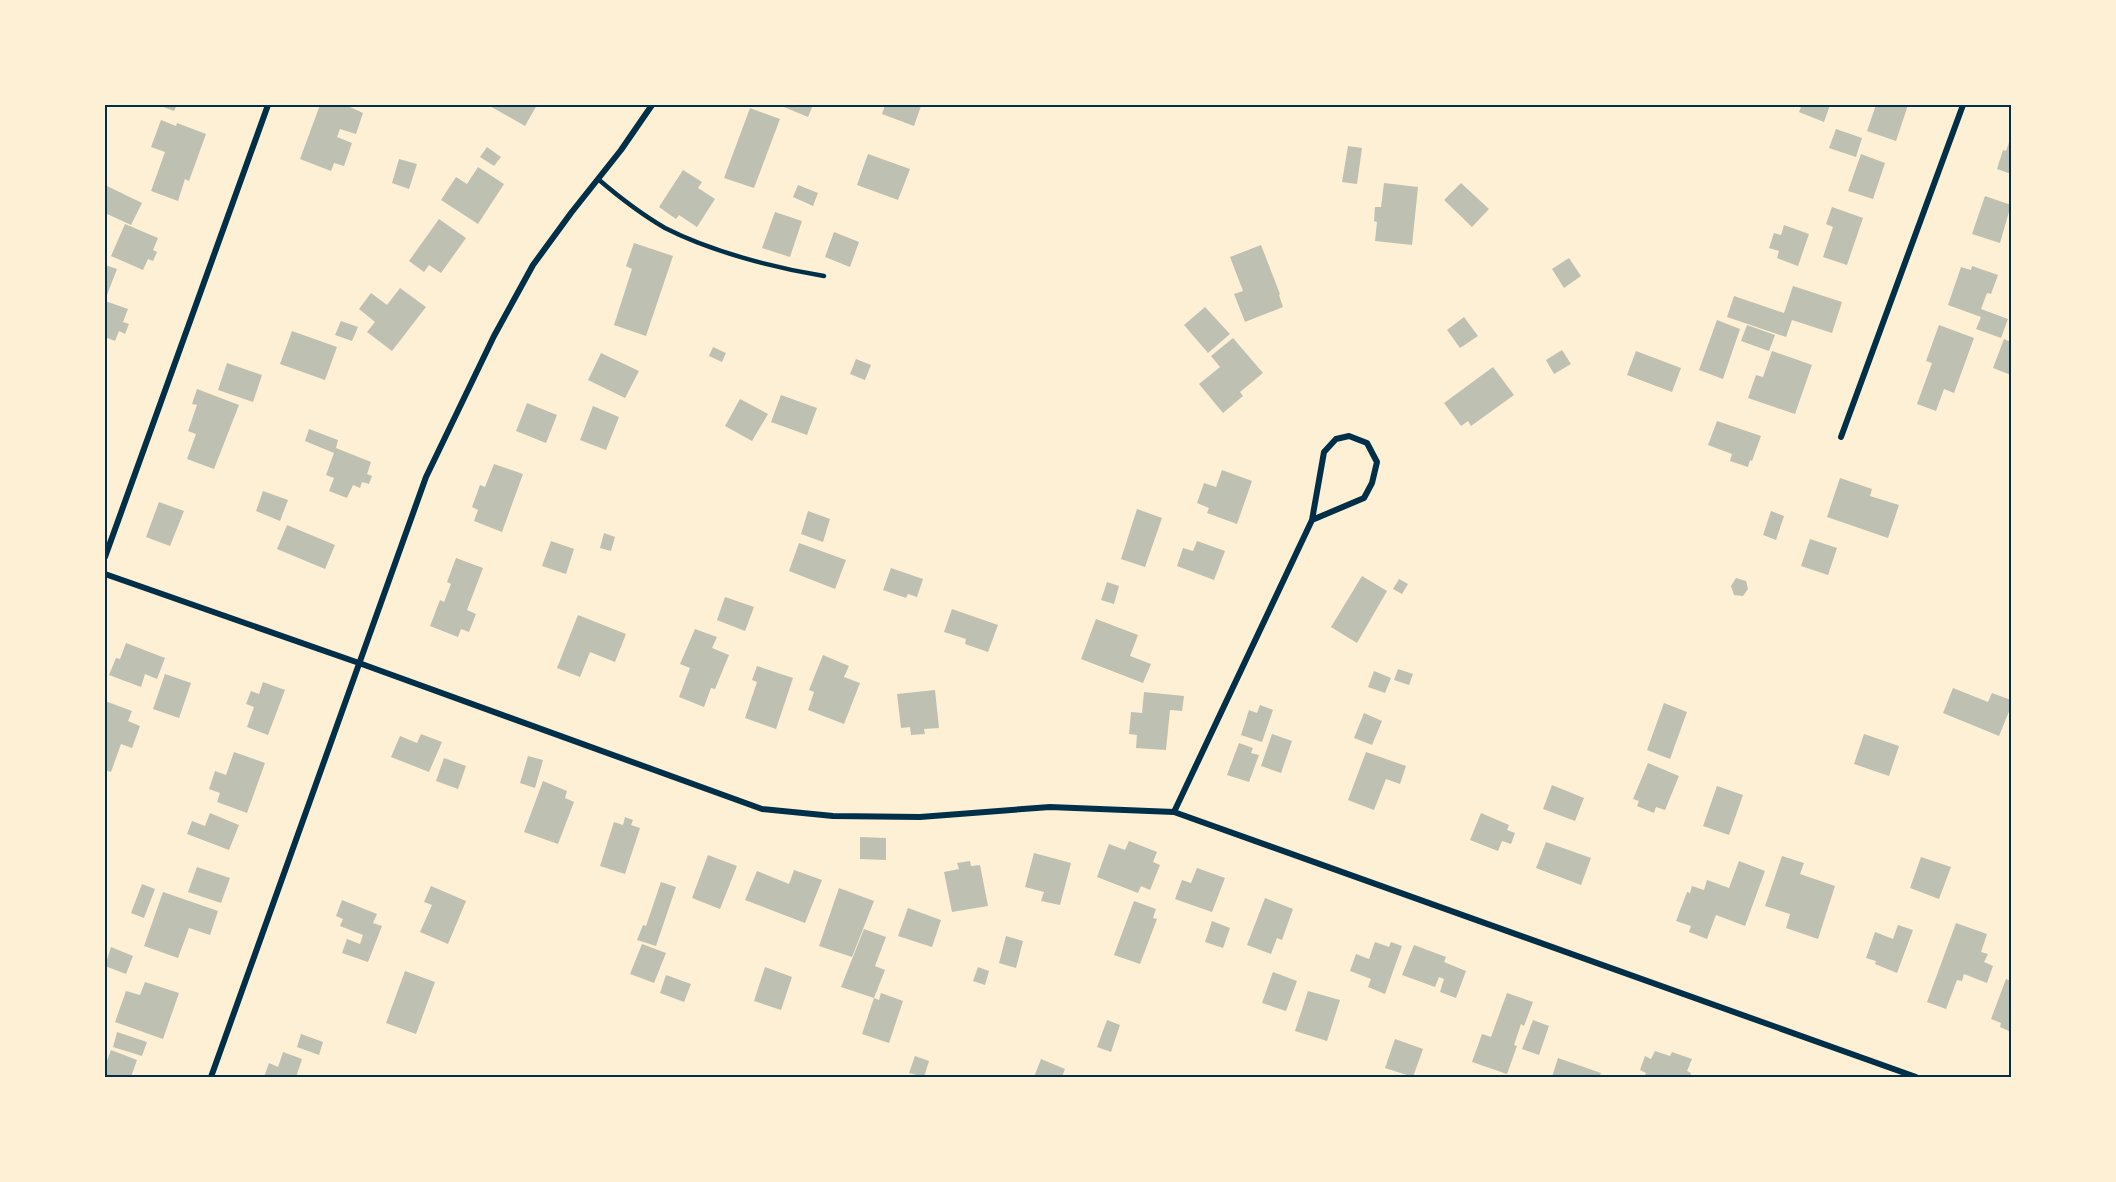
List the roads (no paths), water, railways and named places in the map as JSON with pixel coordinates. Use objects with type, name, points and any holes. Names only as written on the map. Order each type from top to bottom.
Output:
[{"type":"street","points":[[105,556],[268,105]]},
{"type":"street","points":[[211,1077],[426,477],[494,336],[533,265],[621,150],[652,105]]},
{"type":"street","points":[[1841,437],[1963,105]]},
{"type":"street","points":[[1174,812],[1312,520],[1324,452],[1336,439],[1349,436],[1367,443],[1377,462],[1372,483],[1364,498],[1312,520]]},
{"type":"street","points":[[105,574],[762,809],[833,816],[920,817],[1050,807],[1174,812],[1916,1077]]},
{"type":"lane","points":[[598,179],[629,205],[687,238],[780,269],[824,276]]}]
